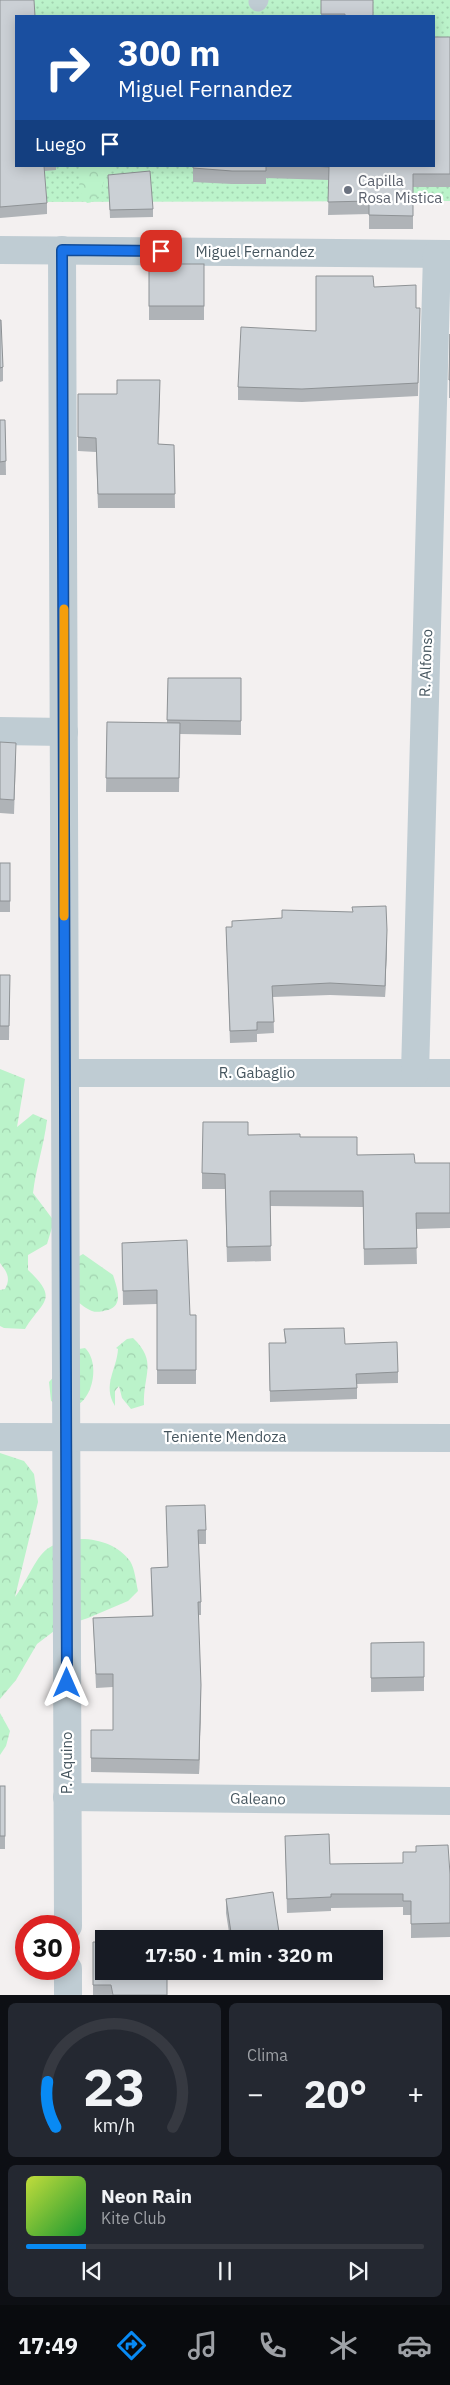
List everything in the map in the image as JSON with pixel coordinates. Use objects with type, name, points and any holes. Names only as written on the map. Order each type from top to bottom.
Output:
[{"type":"street","name":"Miguel Fernandez","points":[[0,250],[444,254]]},
{"type":"street","name":"P. Aquino","points":[[62,250],[68,1915]]},
{"type":"street","name":"R. Alfonso","points":[[415,1073],[444,254]]},
{"type":"street","points":[[0,731],[64,732]]},
{"type":"street","name":"R. Gabaglio","points":[[65,1073],[450,1073]]},
{"type":"street","name":"Teniente Mendoza","points":[[0,1436],[450,1438]]},
{"type":"street","name":"Galeano","points":[[67,1797],[450,1801]]},
{"type":"street","points":[[68,1980],[68,1995]]},
{"type":"green space","points":[[0,0],[450,0],[450,201],[0,202]]},
{"type":"green space","points":[[81,167],[110,167],[100,194],[93,201],[87,203],[84,199],[79,181]]},
{"type":"green space","points":[[0,1069],[25,1079],[17,1127],[33,1114],[47,1120],[33,1193],[54,1221],[47,1244],[28,1255],[28,1270],[38,1280],[46,1294],[42,1306],[25,1329],[4,1328],[0,1326],[0,1290],[5,1289],[8,1278],[0,1263]]},
{"type":"green space","points":[[83,1254],[113,1275],[118,1300],[113,1308],[94,1312],[75,1300],[71,1261]]},
{"type":"green space","points":[[133,1338],[141,1346],[145,1354],[148,1369],[144,1405],[131,1409],[122,1398],[119,1386],[115,1391],[115,1406],[111,1398],[110,1384],[117,1356],[118,1349],[116,1348],[127,1339]]},
{"type":"green space","points":[[85,1348],[93,1364],[93,1375],[88,1394],[82,1402],[74,1407],[65,1408],[51,1401],[49,1382],[79,1349]]},
{"type":"green space","points":[[0,1453],[24,1461],[34,1474],[38,1502],[15,1597],[38,1559],[47,1549],[68,1540],[79,1539],[103,1542],[123,1553],[132,1564],[138,1591],[128,1601],[58,1628],[37,1644],[16,1680],[0,1699]]},
{"type":"green space","points":[[0,1713],[10,1731],[6,1746],[0,1755]]},
{"type":"building","points":[[0,0],[34,0],[35,15],[15,15],[15,167],[44,167],[47,203],[0,207]]},
{"type":"building","points":[[321,0],[373,0],[373,15],[321,14]]},
{"type":"building","points":[[435,37],[450,37],[450,174],[413,174],[413,216],[369,215],[369,201],[328,202],[329,167],[435,167]]},
{"type":"building","points":[[266,167],[266,171],[232,171],[193,168]]},
{"type":"building","points":[[150,171],[153,209],[110,210],[108,175]]},
{"type":"building","points":[[149,264],[204,264],[204,306],[149,306]]},
{"type":"building","points":[[316,276],[373,276],[374,287],[416,285],[416,308],[420,308],[418,383],[302,389],[238,387],[241,327],[316,331]]},
{"type":"building","points":[[0,320],[3,367],[0,368]]},
{"type":"building","points":[[450,334],[450,380],[449,380]]},
{"type":"building","points":[[117,380],[160,380],[158,444],[174,445],[175,494],[98,494],[96,438],[78,437],[78,394],[117,394]]},
{"type":"building","points":[[0,420],[5,420],[6,461],[0,462]]},
{"type":"building","points":[[168,678],[241,678],[241,721],[167,720]]},
{"type":"building","points":[[107,722],[180,723],[179,778],[106,778]]},
{"type":"building","points":[[0,742],[16,743],[14,800],[0,799]]},
{"type":"building","points":[[0,863],[10,863],[10,901],[0,901]]},
{"type":"building","points":[[386,906],[385,986],[330,983],[272,986],[274,1022],[257,1022],[257,1030],[230,1031],[226,927],[232,927],[232,921],[282,918],[282,910],[353,912],[352,907]]},
{"type":"building","points":[[0,975],[10,975],[9,1026],[0,1026]]},
{"type":"building","points":[[203,1122],[248,1122],[248,1135],[300,1134],[300,1137],[357,1137],[357,1155],[414,1154],[415,1163],[450,1163],[450,1213],[416,1213],[417,1248],[364,1249],[363,1191],[270,1191],[271,1246],[227,1247],[225,1174],[202,1173]]},
{"type":"building","points":[[187,1240],[190,1315],[196,1315],[196,1370],[157,1370],[157,1290],[123,1291],[122,1243]]},
{"type":"building","points":[[344,1328],[345,1344],[397,1342],[398,1372],[356,1374],[357,1388],[270,1391],[269,1343],[286,1343],[284,1329]]},
{"type":"building","points":[[205,1505],[206,1530],[198,1530],[201,1602],[198,1602],[201,1685],[199,1760],[91,1758],[91,1730],[113,1730],[113,1674],[96,1674],[93,1618],[153,1616],[151,1568],[168,1567],[166,1506]]},
{"type":"building","points":[[424,1642],[424,1677],[371,1678],[371,1643]]},
{"type":"building","points":[[0,1786],[5,1786],[5,1836],[0,1836]]},
{"type":"building","points":[[329,1834],[330,1864],[403,1863],[403,1852],[416,1852],[416,1846],[448,1845],[450,1923],[411,1924],[411,1901],[403,1901],[403,1894],[331,1894],[331,1897],[287,1899],[285,1836]]},
{"type":"building","points":[[273,1892],[279,1930],[231,1930],[226,1899]]},
{"type":"building","points":[[93,1942],[95,1942],[95,1980],[167,1980],[167,1995],[113,1995],[111,1985],[93,1985]]},
{"type":"slow traffic","points":[[64,609],[64,916]]},
{"type":"place","name":"Capilla Rosa Mistica","points":[[348,190]]},
{"type":"route","points":[[67,1683],[62,250],[161,251]]}]
